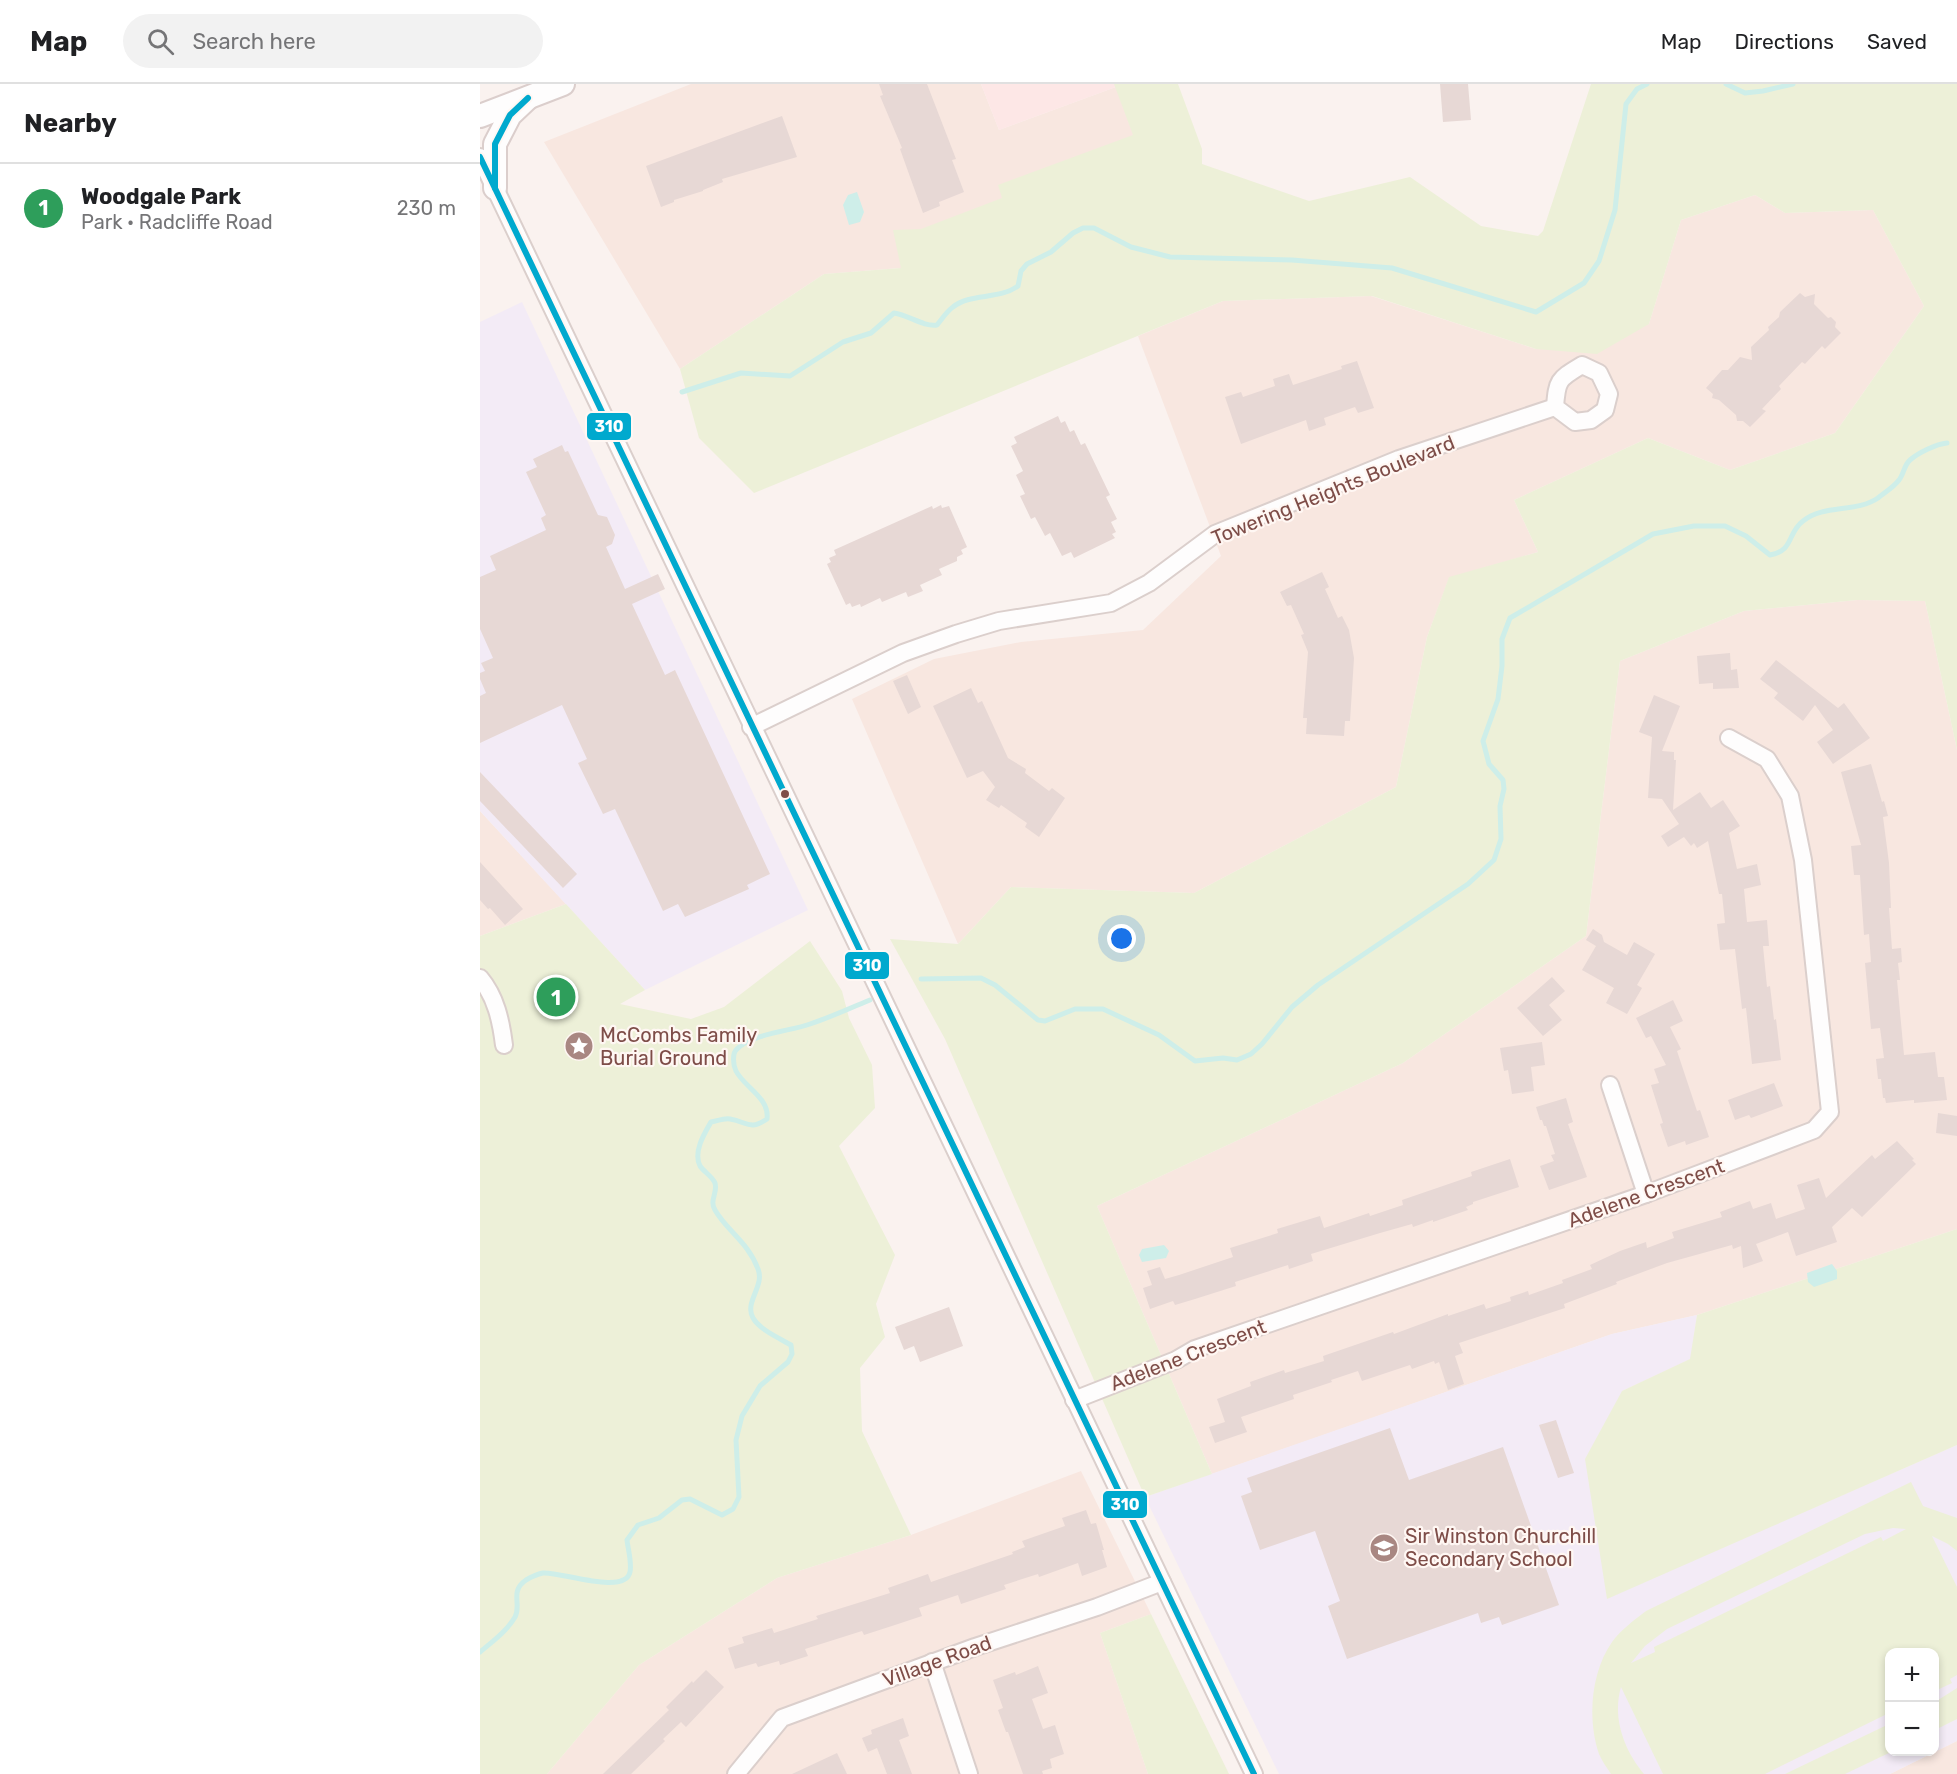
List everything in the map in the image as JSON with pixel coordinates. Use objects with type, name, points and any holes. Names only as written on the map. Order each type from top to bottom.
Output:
[{"type":"main road","points":[[480,116],[563,84]]},
{"type":"main road","points":[[495,188],[495,144],[510,115],[528,98]]},
{"type":"street","points":[[480,157],[1254,1774]]},
{"type":"street","name":"Towering Heights Boulevard","points":[[751,726],[903,652],[1001,621],[1112,603],[1149,583],[1215,534],[1399,459],[1556,407]]},
{"type":"street","name":"Adelene Crescent","points":[[1074,1400],[1176,1360],[1195,1349],[1646,1194],[1814,1130],[1830,1113],[1803,860],[1790,796],[1767,759],[1729,738]]},
{"type":"street","points":[[480,978],[501,1022],[504,1045]]},
{"type":"street","points":[[1610,1085],[1646,1194]]},
{"type":"street","name":"Village Road","points":[[736,1774],[782,1718],[932,1662],[1105,1604],[1162,1582]]},
{"type":"street","points":[[932,1662],[969,1774]]},
{"type":"shaded area","points":[[691,84],[981,84],[999,130],[1124,84],[1172,84],[1202,164],[977,262],[824,274],[680,369],[544,142]]},
{"type":"shaded area","points":[[981,84],[1124,84],[999,130]]},
{"type":"shaded area","points":[[1755,195],[1785,213],[1873,210],[1924,306],[1835,433],[1730,470],[1648,438],[1514,500],[1538,552],[1449,578],[1427,637],[1396,787],[1194,893],[1011,887],[958,944],[852,699],[934,659],[1021,642],[1143,630],[1221,556],[1138,336],[1223,301],[1371,296],[1536,349],[1649,324],[1681,220]]},
{"type":"shaded area","points":[[522,302],[808,910],[645,990],[480,811],[480,322]]},
{"type":"shaded area","points":[[1857,600],[1925,601],[1957,750],[1957,1229],[1697,1315],[1612,1334],[1212,1474],[1097,1206],[1403,1063],[1586,936],[1620,661],[1744,611]]},
{"type":"shaded area","points":[[480,811],[566,904],[480,936]]},
{"type":"shaded area","name":"Sir Winston Churchill Secondary School","points":[[1697,1315],[1691,1359],[1622,1391],[1607,1598],[1957,1445],[1957,1741],[1939,1750],[1939,1648],[1885,1648],[1885,1756],[1927,1756],[1890,1774],[1279,1774],[1145,1497],[1612,1334]]},
{"type":"shaded area","points":[[1081,1471],[1151,1614],[1100,1633],[1148,1774],[547,1774],[639,1665],[777,1578],[911,1535]]},
{"type":"shaded area","points":[[1957,1741],[1957,1774],[1890,1774],[1927,1756],[1939,1756],[1939,1750]]},
{"type":"green space","points":[[1114,84],[1178,84],[1202,149],[1202,164],[1309,201],[1410,177],[1481,226],[1538,236],[1543,231],[1591,84],[1957,84],[1957,750],[1925,601],[1857,600],[1744,611],[1620,661],[1586,936],[1403,1063],[1097,1206],[1212,1474],[1145,1497],[945,1039],[890,939],[958,944],[1011,887],[1194,893],[1396,787],[1427,637],[1449,577],[1538,552],[1514,500],[1648,438],[1730,470],[1835,433],[1924,306],[1873,210],[1785,213],[1755,195],[1681,220],[1649,324],[1597,354],[1536,349],[1372,296],[1223,301],[754,493],[699,438],[680,369],[824,274],[901,268],[893,230],[921,229],[1002,198],[998,185],[1133,135]]},
{"type":"green space","points":[[566,904],[645,990],[620,1004],[691,1019],[724,1007],[810,941],[842,991],[849,1018],[872,1065],[875,1108],[839,1146],[895,1255],[876,1304],[885,1337],[860,1368],[862,1431],[911,1535],[777,1578],[639,1665],[547,1774],[480,1774],[480,936]]},
{"type":"green space","points":[[1957,1229],[1957,1445],[1607,1599],[1585,1459],[1622,1391],[1690,1359],[1697,1315]]},
{"type":"green space","points":[[1911,1482],[1923,1506],[1957,1518],[1957,1551],[1932,1536],[1957,1587],[1957,1675],[1950,1679],[1952,1683],[1939,1689],[1939,1648],[1885,1648],[1885,1715],[1765,1774],[1663,1774],[1621,1687],[1619,1722],[1631,1755],[1644,1774],[1611,1774],[1600,1757],[1595,1740],[1593,1696],[1599,1667],[1605,1654],[1624,1629],[1646,1611]],"holes":[[[1893,1528],[1906,1529],[1883,1541],[1881,1537],[1654,1647],[1655,1652],[1631,1663],[1645,1646],[1667,1629],[1865,1534]]]},
{"type":"green space","points":[[1151,1614],[1229,1774],[1148,1774],[1100,1633]]},
{"type":"green space","points":[[1957,1688],[1957,1719],[1939,1728],[1939,1702],[1939,1699]]},
{"type":"green space","points":[[1885,1726],[1885,1755],[1845,1774],[1785,1774]]},
{"type":"water","points":[[857,192],[864,212],[860,222],[849,225],[843,205],[848,195]]},
{"type":"water","points":[[1164,1245],[1169,1251],[1166,1258],[1142,1262],[1139,1255],[1142,1249]]},
{"type":"water","points":[[1832,1264],[1837,1271],[1837,1279],[1814,1287],[1808,1282],[1807,1273]]},
{"type":"building","points":[[879,84],[927,84],[956,159],[952,160],[964,192],[939,202],[940,206],[923,213],[900,149],[902,148],[880,96],[883,95]]},
{"type":"building","points":[[1440,84],[1468,84],[1471,120],[1443,122]]},
{"type":"building","points":[[782,116],[797,157],[722,179],[723,182],[661,207],[646,166]]},
{"type":"building","points":[[1800,293],[1805,297],[1815,294],[1814,304],[1828,318],[1831,317],[1836,322],[1835,327],[1841,333],[1825,349],[1822,346],[1805,364],[1802,362],[1779,386],[1781,389],[1762,409],[1766,411],[1750,427],[1743,421],[1737,421],[1736,415],[1719,400],[1712,398],[1713,394],[1706,388],[1722,370],[1728,370],[1740,357],[1752,360],[1751,347],[1769,330],[1768,327],[1779,317],[1780,312]]},
{"type":"building","points":[[1357,361],[1374,408],[1358,413],[1355,407],[1324,418],[1326,425],[1309,431],[1306,420],[1241,444],[1225,397],[1241,392],[1243,397],[1275,386],[1273,379],[1289,374],[1293,385],[1342,369],[1341,366]]},
{"type":"building","points":[[1058,416],[1061,423],[1065,421],[1070,432],[1074,430],[1081,445],[1085,443],[1110,495],[1106,497],[1117,519],[1111,522],[1116,532],[1112,534],[1115,538],[1074,558],[1071,552],[1062,556],[1050,533],[1045,536],[1035,517],[1031,519],[1020,496],[1025,494],[1016,475],[1023,471],[1011,446],[1017,443],[1014,437]]},
{"type":"building","points":[[562,445],[565,452],[568,451],[598,515],[607,517],[615,535],[612,544],[606,547],[625,589],[658,574],[665,589],[632,604],[665,675],[675,670],[770,874],[747,885],[749,889],[685,917],[678,904],[663,911],[615,809],[603,814],[578,763],[587,759],[562,705],[480,743],[480,696],[486,693],[480,679],[480,673],[485,671],[481,663],[493,658],[480,629],[480,577],[496,570],[490,556],[546,530],[541,518],[546,515],[526,472],[537,467],[533,459]]},
{"type":"building","points":[[941,505],[942,508],[949,506],[967,547],[961,550],[963,554],[957,557],[957,561],[939,569],[942,575],[920,585],[923,591],[908,597],[906,592],[882,602],[880,598],[861,607],[860,604],[852,607],[850,603],[846,605],[827,564],[831,562],[829,558],[836,555],[834,550],[932,506],[933,509]]},
{"type":"building","points":[[1322,572],[1329,587],[1325,589],[1338,618],[1342,616],[1349,630],[1354,658],[1350,721],[1345,721],[1344,736],[1306,734],[1307,718],[1303,718],[1308,652],[1301,635],[1304,634],[1291,605],[1287,606],[1280,592]]},
{"type":"building","points":[[1730,653],[1731,670],[1737,669],[1739,688],[1713,689],[1713,683],[1699,684],[1697,656]]},
{"type":"building","points":[[1776,660],[1838,708],[1844,703],[1870,738],[1833,764],[1817,742],[1833,730],[1815,705],[1803,721],[1774,698],[1778,693],[1760,679]]},
{"type":"building","points":[[907,675],[921,707],[908,714],[893,681]]},
{"type":"building","points":[[971,688],[978,703],[982,701],[1008,758],[1026,769],[1025,773],[1049,791],[1052,788],[1065,798],[1039,837],[1025,827],[1027,823],[1001,805],[999,808],[986,800],[995,787],[983,771],[967,778],[933,706]]},
{"type":"building","points":[[1654,695],[1680,706],[1662,751],[1674,752],[1674,760],[1676,760],[1673,810],[1700,792],[1711,808],[1723,800],[1740,826],[1729,833],[1737,869],[1757,864],[1761,885],[1744,889],[1747,922],[1767,920],[1769,946],[1763,946],[1767,987],[1770,986],[1781,1060],[1752,1064],[1746,1008],[1742,1009],[1735,949],[1720,950],[1717,924],[1725,923],[1722,894],[1719,894],[1708,841],[1697,848],[1694,843],[1691,846],[1684,837],[1668,847],[1661,836],[1679,824],[1662,799],[1648,798],[1652,737],[1639,732]]},
{"type":"building","points":[[1871,764],[1888,816],[1883,817],[1889,863],[1891,908],[1889,908],[1892,949],[1901,948],[1902,962],[1898,963],[1900,980],[1897,980],[1904,1055],[1935,1052],[1938,1077],[1944,1077],[1947,1100],[1886,1103],[1883,1098],[1881,1079],[1878,1079],[1876,1059],[1884,1058],[1880,1028],[1871,1029],[1865,963],[1871,962],[1869,934],[1864,935],[1860,875],[1854,875],[1851,846],[1861,845],[1841,772]]},
{"type":"building","points":[[480,772],[577,874],[563,888],[480,801]]},
{"type":"building","points":[[480,862],[523,909],[505,925],[480,900]]},
{"type":"building","points":[[1593,929],[1602,935],[1604,942],[1627,955],[1634,942],[1655,954],[1637,985],[1642,988],[1627,1014],[1606,1003],[1614,988],[1582,970],[1596,946],[1586,940]]},
{"type":"building","points":[[1552,977],[1565,991],[1549,1005],[1562,1020],[1543,1036],[1517,1008]]},
{"type":"building","points":[[1673,1000],[1683,1021],[1670,1027],[1681,1049],[1677,1051],[1697,1111],[1700,1110],[1709,1137],[1686,1145],[1685,1141],[1668,1147],[1651,1085],[1659,1083],[1654,1069],[1666,1065],[1651,1036],[1646,1038],[1636,1018]]},
{"type":"building","points":[[1542,1042],[1545,1065],[1531,1067],[1534,1091],[1512,1094],[1508,1070],[1504,1071],[1500,1048]]},
{"type":"building","points":[[1774,1083],[1783,1106],[1751,1118],[1749,1115],[1735,1120],[1728,1100]]},
{"type":"building","points":[[1566,1098],[1573,1122],[1568,1124],[1587,1177],[1549,1190],[1540,1166],[1554,1161],[1551,1155],[1555,1154],[1546,1126],[1540,1120],[1536,1107]]},
{"type":"building","points":[[1938,1113],[1957,1116],[1957,1136],[1936,1133]]},
{"type":"building","points":[[1897,1141],[1916,1164],[1862,1217],[1852,1208],[1832,1227],[1837,1242],[1796,1256],[1788,1232],[1756,1244],[1763,1261],[1743,1268],[1741,1246],[1733,1249],[1732,1245],[1667,1263],[1564,1304],[1565,1308],[1459,1343],[1463,1353],[1455,1356],[1464,1384],[1448,1390],[1439,1362],[1435,1364],[1434,1361],[1412,1369],[1410,1365],[1362,1381],[1358,1371],[1293,1395],[1294,1399],[1241,1417],[1247,1432],[1215,1443],[1209,1427],[1225,1422],[1217,1399],[1251,1386],[1250,1382],[1284,1370],[1285,1373],[1324,1361],[1323,1356],[1448,1314],[1448,1316],[1484,1304],[1486,1309],[1511,1301],[1510,1297],[1528,1291],[1529,1295],[1563,1283],[1562,1280],[1592,1269],[1590,1265],[1620,1251],[1646,1242],[1647,1248],[1674,1238],[1672,1232],[1722,1217],[1720,1212],[1750,1201],[1753,1209],[1771,1203],[1776,1219],[1805,1209],[1797,1185],[1819,1178],[1826,1198],[1872,1155],[1875,1159]]},
{"type":"building","points":[[1510,1159],[1519,1187],[1473,1202],[1466,1207],[1468,1210],[1433,1222],[1433,1220],[1413,1227],[1412,1224],[1311,1254],[1313,1261],[1289,1269],[1288,1265],[1235,1282],[1236,1286],[1175,1305],[1173,1301],[1150,1309],[1143,1288],[1152,1285],[1147,1271],[1160,1267],[1165,1279],[1179,1275],[1233,1257],[1230,1248],[1278,1233],[1277,1229],[1320,1216],[1324,1228],[1369,1213],[1370,1216],[1403,1205],[1402,1200],[1472,1176],[1471,1172]]},
{"type":"building","points":[[949,1307],[963,1346],[920,1362],[914,1346],[904,1350],[895,1327]]},
{"type":"building","points":[[1556,1420],[1574,1473],[1558,1478],[1539,1425]]},
{"type":"building","points":[[1390,1428],[1409,1480],[1503,1447],[1559,1605],[1502,1625],[1499,1617],[1481,1623],[1478,1613],[1347,1659],[1328,1606],[1340,1601],[1315,1531],[1260,1550],[1241,1496],[1252,1492],[1247,1478]]},
{"type":"building","points":[[1086,1510],[1091,1524],[1096,1523],[1107,1567],[1082,1576],[1078,1563],[1039,1577],[1038,1574],[1004,1585],[1006,1589],[961,1604],[958,1595],[919,1608],[922,1616],[864,1635],[862,1631],[805,1649],[808,1656],[780,1665],[779,1661],[758,1667],[756,1663],[735,1669],[728,1648],[744,1643],[742,1637],[772,1628],[774,1633],[818,1619],[816,1616],[890,1593],[888,1588],[928,1574],[931,1582],[1013,1554],[1012,1552],[1025,1547],[1022,1541],[1065,1526],[1062,1518]]},
{"type":"building","points":[[1038,1666],[1048,1693],[1032,1699],[1043,1729],[1055,1725],[1064,1754],[1050,1759],[1052,1768],[1042,1771],[1043,1774],[1023,1774],[998,1710],[1003,1708],[993,1680],[1015,1672],[1016,1675]]},
{"type":"building","points":[[706,1670],[724,1687],[686,1727],[681,1722],[631,1774],[603,1774],[669,1710],[666,1707]]},
{"type":"building","points":[[903,1718],[909,1736],[899,1740],[912,1774],[887,1774],[877,1748],[868,1752],[862,1738],[872,1734],[871,1730]]},
{"type":"building","points":[[837,1753],[847,1774],[792,1774]]},
{"type":"waterway","points":[[682,392],[741,373],[790,376],[843,342],[871,333],[894,313],[926,324],[937,325],[953,307],[960,303],[1002,293],[1018,286],[1021,271],[1027,264],[1051,252],[1073,233],[1083,228],[1094,228],[1131,247],[1170,257],[1292,260],[1392,268],[1536,312],[1584,283],[1599,261],[1615,210],[1626,104],[1637,89],[1647,84]]},
{"type":"waterway","points":[[1726,84],[1745,93],[1793,84]]},
{"type":"waterway","points":[[921,979],[981,978],[995,985],[1038,1020],[1045,1021],[1075,1009],[1103,1009],[1159,1035],[1195,1061],[1223,1058],[1237,1060],[1251,1054],[1292,1007],[1318,985],[1468,884],[1494,860],[1501,839],[1500,806],[1504,789],[1503,780],[1489,764],[1483,741],[1498,699],[1502,639],[1510,618],[1653,534],[1694,526],[1725,526],[1746,536],[1770,555],[1778,553],[1787,546],[1794,531],[1803,521],[1820,512],[1869,503],[1897,483],[1910,460],[1927,449],[1947,443]]},
{"type":"waterway","points":[[480,1652],[512,1622],[517,1612],[518,1589],[528,1579],[543,1573],[551,1573],[591,1581],[617,1582],[625,1579],[630,1572],[627,1540],[638,1525],[659,1518],[682,1500],[690,1499],[722,1515],[733,1509],[739,1497],[736,1440],[742,1416],[760,1386],[788,1362],[792,1354],[791,1345],[765,1330],[753,1318],[751,1306],[759,1282],[758,1269],[749,1251],[725,1224],[713,1206],[715,1183],[700,1166],[699,1149],[711,1122],[728,1119],[752,1125],[767,1119],[765,1105],[736,1071],[733,1059],[737,1049],[752,1040],[810,1024],[870,1000]]},
{"type":"transit line","name":"310","points":[[495,188],[495,144],[510,115],[528,98]]},
{"type":"transit line","name":"310","points":[[480,157],[1254,1774]]},
{"type":"place","name":"Woodgale Park","points":[[556,997]]},
{"type":"place","name":"McCombs Family Burial Ground","points":[[579,1046]]},
{"type":"place","name":"Sir Winston Churchill Secondary School","points":[[1384,1548]]}]
